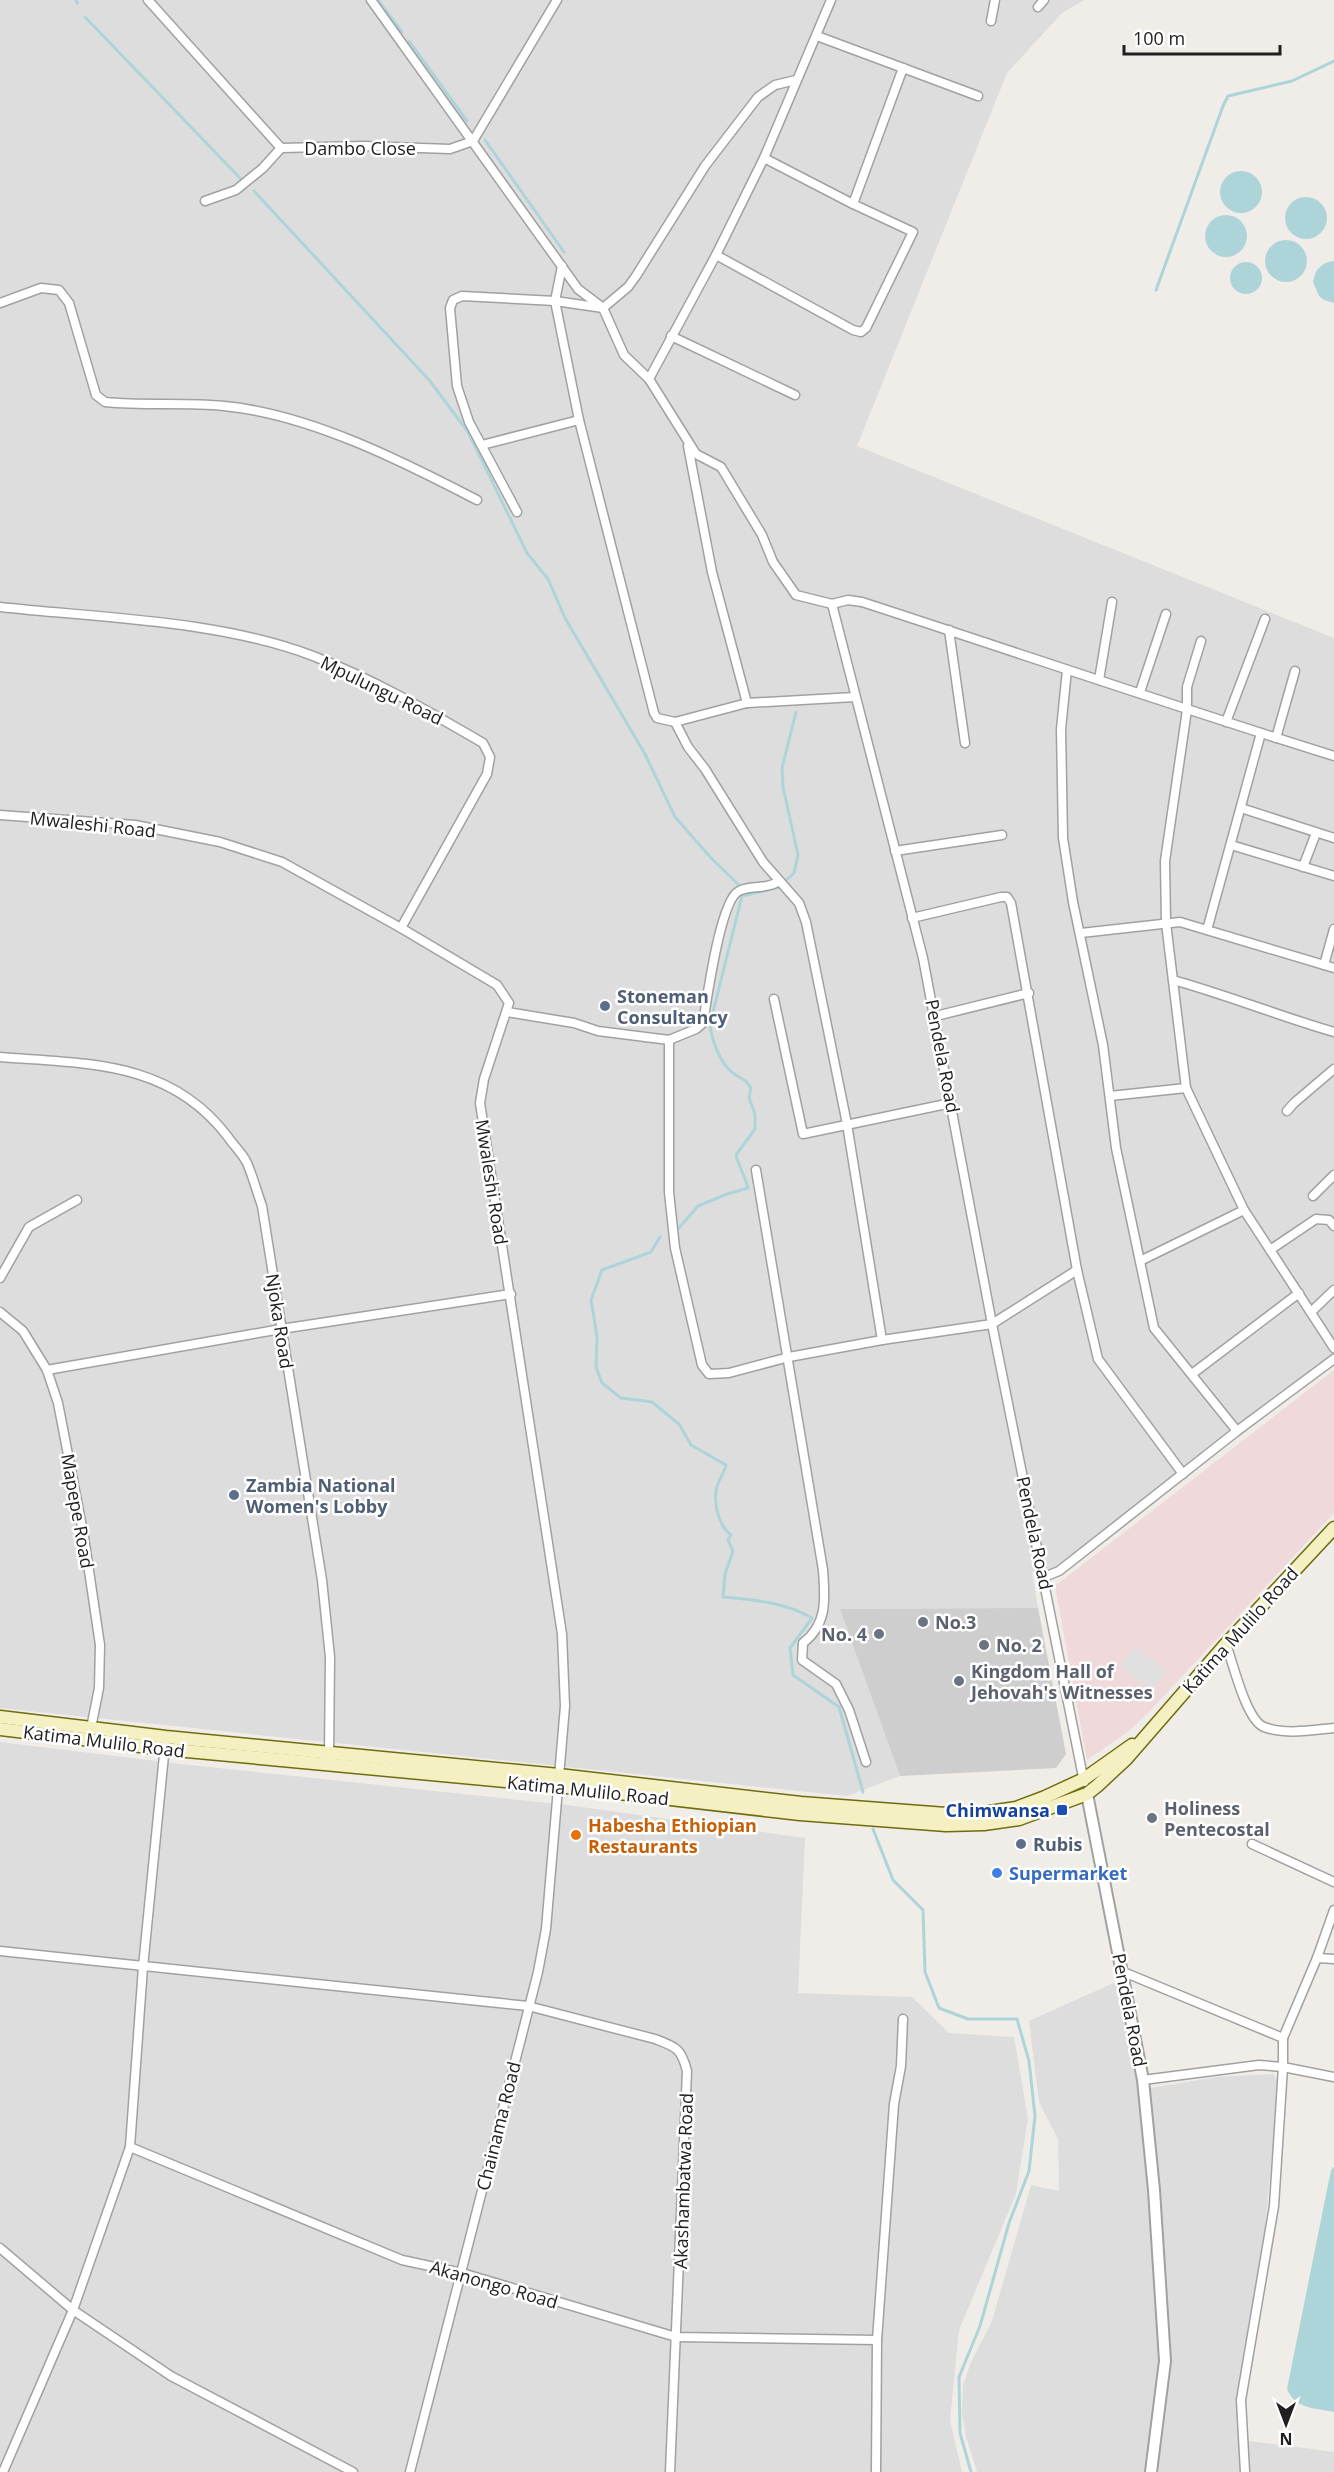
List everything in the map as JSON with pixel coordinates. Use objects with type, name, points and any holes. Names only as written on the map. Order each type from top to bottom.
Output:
[{"type":"main road","name":"Katima Mulilo Road","points":[[558,1780],[800,1814],[946,1825],[984,1824],[1018,1819],[1087,1794],[1126,1759],[1226,1644],[1334,1528]]},
{"type":"main road","name":"Katima Mulilo Road","points":[[0,1717],[91,1728],[165,1743]]},
{"type":"main road","name":"Katima Mulilo Road","points":[[0,1729],[329,1757],[801,1803],[946,1814],[983,1813],[1016,1808],[1063,1790],[1084,1779],[1148,1734]]},
{"type":"street","name":"Dambo Close","points":[[148,0],[281,148],[364,146],[450,149],[473,141]]},
{"type":"street","points":[[371,0],[578,289],[603,308],[624,355],[649,379],[696,454],[721,467],[762,535],[773,562],[796,595],[832,604],[848,600],[862,602],[1140,692],[1187,710],[1334,756]]},
{"type":"street","points":[[473,141],[557,0]]},
{"type":"street","points":[[649,379],[716,255],[764,158],[831,0]]},
{"type":"street","points":[[991,21],[996,0]]},
{"type":"street","points":[[816,36],[978,96]]},
{"type":"street","points":[[853,204],[903,68]]},
{"type":"street","points":[[603,308],[636,276],[705,166],[758,98],[775,85],[796,80]]},
{"type":"street","points":[[205,201],[236,190],[263,168],[281,148]]},
{"type":"street","points":[[716,255],[853,330],[861,332],[866,328],[913,232],[764,158]]},
{"type":"street","points":[[562,267],[555,300],[579,420],[657,718],[675,722],[747,703],[855,697]]},
{"type":"street","points":[[0,303],[41,288],[59,290],[69,303],[96,395],[105,402],[225,406],[287,417],[338,436],[477,500]]},
{"type":"street","points":[[517,512],[469,422],[457,386],[450,308],[453,300],[462,296],[555,300],[603,308]]},
{"type":"street","points":[[671,336],[795,395]]},
{"type":"street","points":[[483,445],[579,420]]},
{"type":"street","points":[[687,440],[712,572],[747,703]]},
{"type":"street","points":[[1099,680],[1112,602]]},
{"type":"street","name":"Pendela Road","points":[[832,604],[936,1016],[992,1324],[1143,2080],[1165,2328],[1165,2361],[1151,2472]]},
{"type":"street","name":"Mpulungu Road","points":[[0,608],[162,623],[244,636],[311,655],[374,682],[483,743],[490,757],[487,774],[401,928]]},
{"type":"street","points":[[1140,692],[1166,614]]},
{"type":"street","points":[[1226,722],[1265,619]]},
{"type":"street","points":[[949,630],[965,743]]},
{"type":"street","points":[[1201,641],[1187,687],[1187,710],[1165,861],[1166,923],[1186,1088],[1244,1210],[1334,1348]]},
{"type":"street","points":[[1067,670],[1061,729],[1063,838],[1073,902],[1103,1045],[1116,1148],[1154,1328],[1238,1431]]},
{"type":"street","points":[[1276,738],[1295,670]]},
{"type":"street","points":[[675,722],[688,747],[705,769],[763,862],[778,882],[789,890],[799,903],[806,922],[847,1124],[882,1340]]},
{"type":"street","points":[[1207,930],[1261,733]]},
{"type":"street","points":[[1241,808],[1334,838]]},
{"type":"street","name":"Mwaleshi Road","points":[[0,814],[135,825],[220,842],[282,862],[401,928],[497,986],[506,994],[509,1003],[507,1012],[484,1079],[480,1103],[562,1634],[565,1706],[558,1780]]},
{"type":"street","points":[[1304,867],[1316,833]]},
{"type":"street","points":[[895,851],[1002,835]]},
{"type":"street","points":[[1231,845],[1334,876]]},
{"type":"street","points":[[507,1012],[574,1023],[598,1031],[669,1040],[696,1029],[703,1023],[722,920],[731,897],[739,891],[768,888],[778,882]]},
{"type":"street","points":[[912,918],[1007,897],[1011,903],[1077,1270],[1098,1359],[1183,1474]]},
{"type":"street","points":[[1081,933],[1180,922],[1334,968]]},
{"type":"street","points":[[1324,965],[1334,928]]},
{"type":"street","points":[[1173,980],[1227,995],[1286,1018],[1334,1032]]},
{"type":"street","points":[[936,1016],[1029,993]]},
{"type":"street","points":[[774,999],[803,1134],[951,1103]]},
{"type":"street","points":[[669,1040],[669,1192],[675,1248],[702,1365],[709,1374],[729,1372],[789,1356],[992,1324],[1077,1270]]},
{"type":"street","name":"Njoka Road","points":[[0,1057],[100,1065],[150,1077],[190,1099],[218,1124],[247,1162],[262,1206],[322,1580],[330,1657],[329,1757]]},
{"type":"street","points":[[1287,1111],[1294,1102],[1334,1069]]},
{"type":"street","points":[[1110,1096],[1186,1088]]},
{"type":"street","points":[[756,1170],[789,1356],[823,1570],[825,1607],[812,1636],[803,1643],[802,1660],[836,1684],[849,1710],[866,1762]]},
{"type":"street","points":[[1312,1196],[1334,1175]]},
{"type":"street","points":[[0,1278],[29,1227],[77,1200]]},
{"type":"street","points":[[1140,1261],[1244,1210]]},
{"type":"street","points":[[1270,1250],[1316,1219],[1329,1220],[1334,1226]]},
{"type":"street","points":[[1311,1312],[1334,1290]]},
{"type":"street","points":[[1192,1374],[1299,1293]]},
{"type":"street","points":[[47,1370],[281,1329],[511,1294]]},
{"type":"street","name":"Mapepe Road","points":[[0,1312],[23,1331],[47,1370],[58,1403],[82,1526],[100,1645],[99,1688],[91,1728]]},
{"type":"street","points":[[1044,1577],[1059,1571],[1334,1359]]},
{"type":"street","points":[[1226,1644],[1252,1718],[1264,1727],[1289,1731],[1334,1728]]},
{"type":"street","points":[[3,2472],[73,2310],[130,2147],[143,1967],[165,1743]]},
{"type":"street","name":"Chainama Road","points":[[410,2472],[538,1972],[546,1929],[558,1780]]},
{"type":"street","points":[[1252,1844],[1334,1882]]},
{"type":"street","points":[[1245,2472],[1241,2400],[1274,2206],[1283,2038],[1317,1958],[1334,1910]]},
{"type":"street","points":[[0,1951],[528,2006]]},
{"type":"street","points":[[1317,1958],[1334,1959]]},
{"type":"street","points":[[1121,1971],[1283,2038]]},
{"type":"street","name":"Akashambatwa Road","points":[[528,2006],[655,2039],[672,2046],[683,2055],[687,2071],[670,2472]]},
{"type":"street","points":[[876,2472],[877,2340],[894,2104],[901,2066],[903,2019]]},
{"type":"street","points":[[1143,2080],[1259,2065],[1283,2067],[1334,2077]]},
{"type":"street","name":"Akanongo Road","points":[[130,2147],[402,2260],[462,2273],[676,2337],[877,2340]]},
{"type":"street","points":[[0,2248],[73,2310],[171,2376],[353,2472]]},
{"type":"shaded area","points":[[0,0],[1084,0],[1062,13],[1007,73],[857,446],[1334,638],[1334,1354],[1056,1568],[1032,1572],[1038,1608],[841,1609],[900,1776],[847,1796],[0,1708]]},
{"type":"shaded area","points":[[1334,1370],[1334,1513],[1147,1714],[1129,1731],[1087,1760],[1055,1586]]},
{"type":"shaded area","name":"Kingdom Hall of Jehovah's Witnesses","points":[[1038,1608],[1066,1754],[1056,1768],[900,1776],[840,1609]]},
{"type":"shaded area","points":[[1135,1647],[1167,1671],[1152,1690],[1120,1666]]},
{"type":"shaded area","points":[[0,1742],[181,1764],[567,1805],[805,1838],[798,1993],[912,1997],[949,2033],[1014,2037],[1028,2118],[1016,2194],[959,2330],[950,2420],[962,2472],[0,2472]]},
{"type":"shaded area","points":[[1118,1981],[1138,2090],[1217,2077],[1273,2074],[1279,2083],[1264,2238],[1241,2367],[1238,2403],[1241,2440],[1334,2452],[1334,2472],[977,2472],[966,2437],[962,2412],[963,2385],[971,2362],[992,2321],[1031,2185],[1059,2191],[1058,2139],[1039,2102],[1029,2021]]},
{"type":"water","points":[[1241,171],[1249,172],[1256,177],[1261,184],[1261,200],[1256,207],[1249,212],[1241,213],[1233,212],[1226,207],[1221,200],[1220,192],[1221,184],[1226,177],[1233,172]]},
{"type":"water","points":[[1306,197],[1314,198],[1321,203],[1326,210],[1326,226],[1321,233],[1314,238],[1306,239],[1298,238],[1291,233],[1286,226],[1285,218],[1286,210],[1291,203],[1298,198]]},
{"type":"water","points":[[1226,215],[1234,216],[1241,221],[1246,228],[1246,244],[1241,251],[1234,256],[1226,257],[1218,256],[1211,251],[1206,244],[1205,236],[1206,228],[1211,221],[1218,216]]},
{"type":"water","points":[[1286,240],[1294,241],[1301,246],[1306,253],[1306,269],[1301,276],[1294,281],[1286,282],[1278,281],[1271,276],[1266,269],[1265,261],[1266,253],[1271,246],[1278,241]]},
{"type":"water","points":[[1334,261],[1334,303],[1319,296],[1313,282],[1319,267]]},
{"type":"water","points":[[1246,262],[1257,267],[1262,278],[1257,289],[1246,294],[1235,289],[1230,278],[1235,267]]},
{"type":"water","points":[[1334,2167],[1334,2412],[1300,2404],[1287,2389],[1331,2170]]},
{"type":"waterway","points":[[378,0],[402,32]]},
{"type":"waterway","points":[[85,17],[241,179]]},
{"type":"waterway","points":[[409,41],[467,121]]},
{"type":"waterway","points":[[1156,290],[1228,96],[1292,81],[1334,61]]},
{"type":"waterway","points":[[485,140],[564,252]]},
{"type":"waterway","points":[[254,191],[430,381],[468,432],[527,553],[548,579],[565,618],[645,754],[675,817],[712,859],[740,886]]},
{"type":"waterway","points":[[784,882],[794,873],[798,855],[783,787],[782,768],[796,712]]},
{"type":"waterway","points":[[679,1228],[698,1206],[748,1188],[736,1155],[755,1129],[755,1114],[749,1098],[751,1088],[745,1080],[724,1064],[714,1043],[710,1024],[742,896],[777,888]]},
{"type":"waterway","points":[[660,1237],[651,1252],[602,1270],[591,1300],[597,1336],[596,1367],[602,1383],[621,1398],[652,1402],[679,1424],[691,1445],[726,1465],[716,1497],[718,1515],[723,1526],[731,1535],[728,1540],[733,1551],[725,1574],[723,1597],[780,1605],[812,1618],[790,1648],[793,1675],[839,1707],[863,1792]]},
{"type":"waterway","points":[[873,1829],[893,1880],[923,1910],[925,1972],[939,2008],[968,2019],[1017,2019],[1029,2061],[1035,2116],[1029,2171],[1009,2223],[980,2326],[959,2377],[960,2433],[971,2472]]},
{"type":"place","name":"Stoneman Consultancy","points":[[605,1006]]},
{"type":"place","name":"Zambia National Women's Lobby","points":[[234,1495]]},
{"type":"place","name":"No.3","points":[[923,1622]]},
{"type":"place","name":"No. 4","points":[[879,1634]]},
{"type":"place","name":"No. 2","points":[[984,1645]]},
{"type":"place","name":"Kingdom Hall of Jehovah's Witnesses","points":[[959,1681]]},
{"type":"place","name":"Chimwansa","points":[[1062,1810]]},
{"type":"place","name":"Holiness Pentecostal","points":[[1152,1818]]},
{"type":"place","name":"Habesha Ethiopian Restaurants","points":[[576,1835]]},
{"type":"place","name":"Rubis","points":[[1021,1844]]},
{"type":"place","name":"Supermarket","points":[[997,1873]]}]
